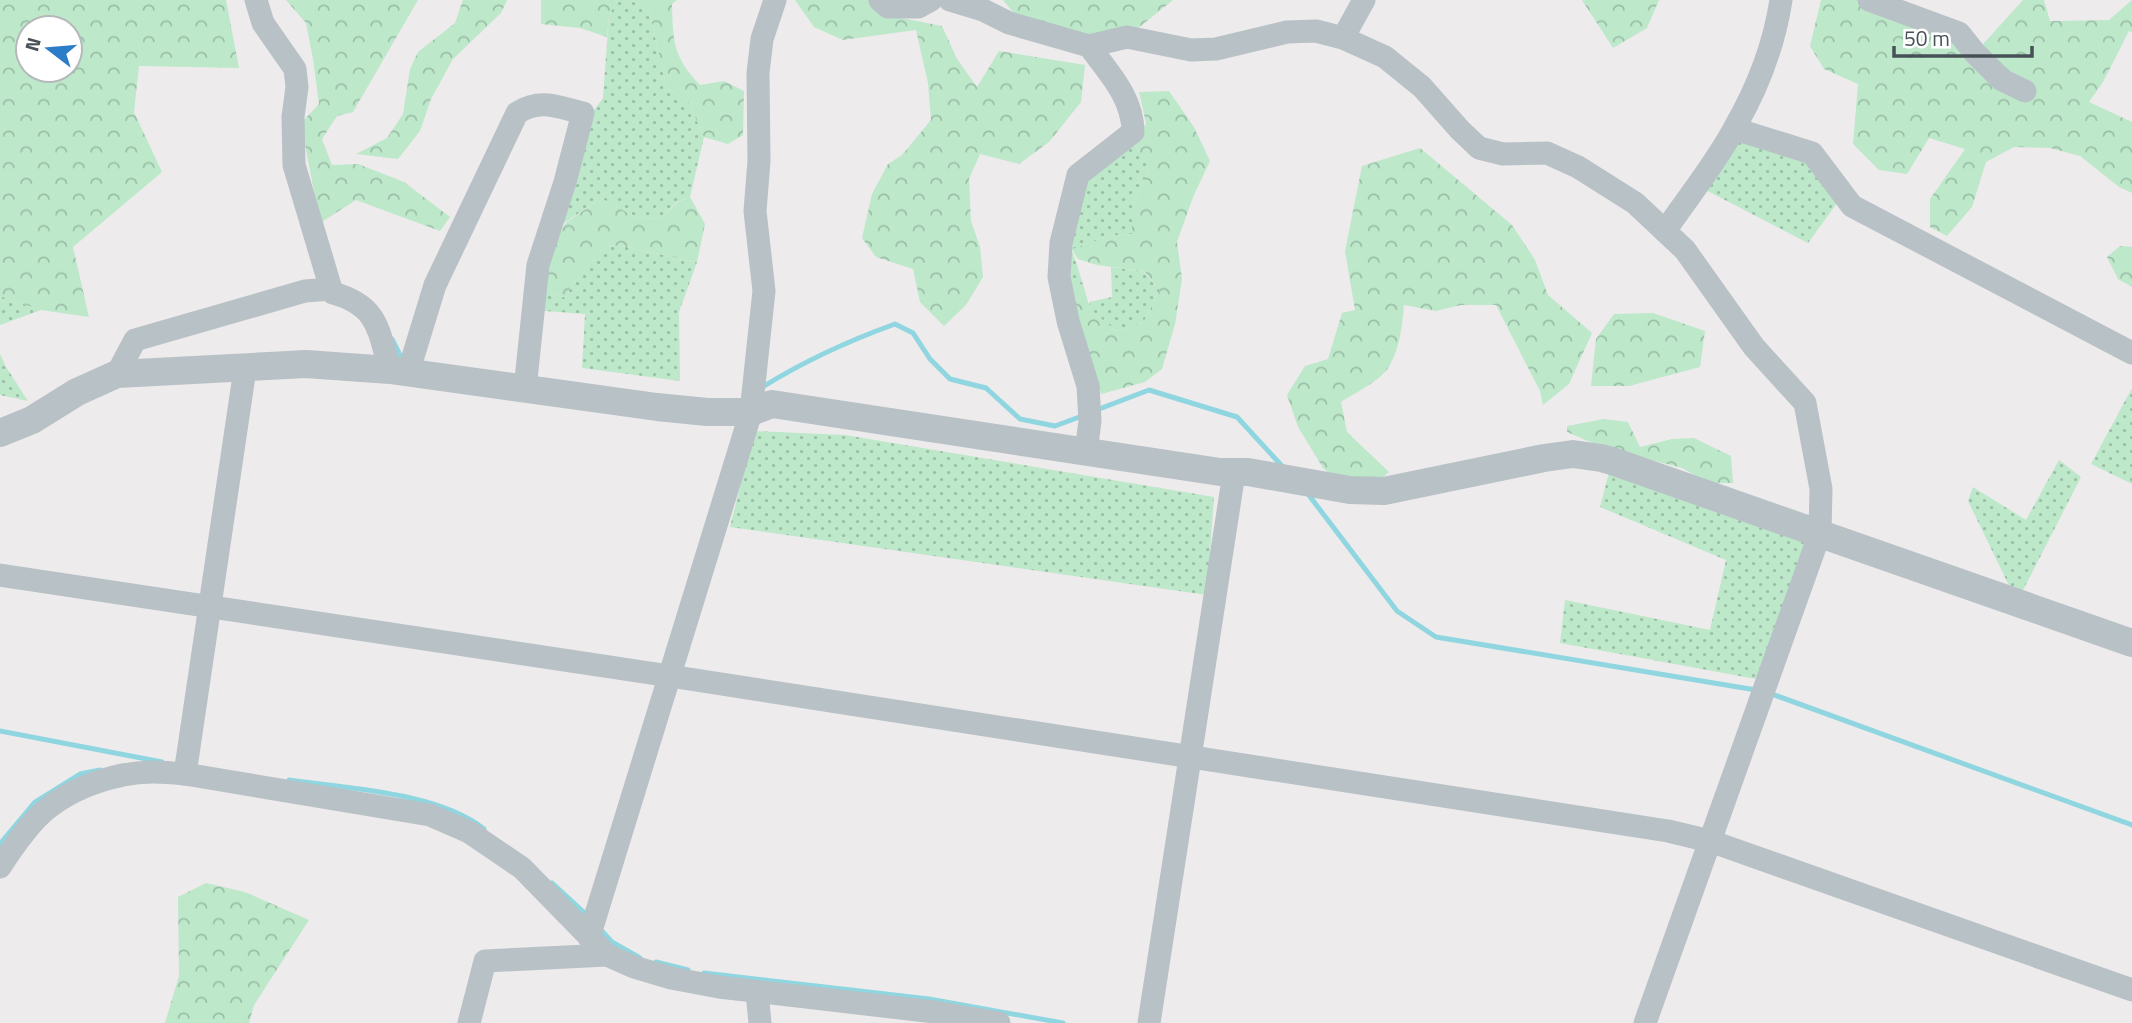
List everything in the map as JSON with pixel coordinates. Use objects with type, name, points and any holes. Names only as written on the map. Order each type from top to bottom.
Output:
[{"type":"street","points":[[256,0],[263,23],[295,69],[297,87],[293,117],[294,166],[331,289],[333,293],[366,307],[376,322],[399,372]]},
{"type":"street","points":[[589,937],[751,412],[764,291],[755,211],[760,161],[758,73],[762,39],[775,0]]},
{"type":"street","points":[[880,0],[888,7],[918,7],[931,0]]},
{"type":"street","points":[[950,0],[984,10],[1009,23],[1089,46],[1127,37],[1191,50],[1216,49],[1287,32],[1316,31],[1343,38],[1385,57],[1422,87],[1479,148],[1503,154],[1547,153],[1578,167],[1635,203],[1685,250],[1754,347],[1805,403],[1821,489],[1820,533],[1645,1023]]},
{"type":"street","points":[[1343,38],[1364,0]]},
{"type":"street","points":[[1665,231],[1735,129],[1765,66],[1781,0]]},
{"type":"street","points":[[1869,0],[1959,33],[2002,79],[2025,91]]},
{"type":"street","points":[[1086,452],[1090,421],[1088,386],[1068,321],[1059,277],[1061,243],[1078,175],[1133,132],[1133,117],[1122,90],[1089,46]]},
{"type":"street","points":[[399,372],[435,285],[517,113],[529,106],[544,104],[583,113],[565,182],[538,265],[525,389]]},
{"type":"street","points":[[1735,129],[1812,153],[1852,206],[2132,353]]},
{"type":"street","points":[[117,374],[135,340],[305,291],[331,289]]},
{"type":"street","points":[[0,433],[32,420],[77,392],[117,374],[306,364],[399,372],[707,412],[751,412],[772,404],[1086,452],[1234,473],[1248,472],[1350,490],[1384,491],[1573,454],[1601,458],[2132,643]]},
{"type":"street","points":[[185,774],[245,369]]},
{"type":"street","points":[[1149,1023],[1234,473]]},
{"type":"street","points":[[0,575],[1654,829],[1710,841],[2132,990]]},
{"type":"street","points":[[0,867],[37,817],[62,799],[88,786],[132,774],[185,774],[430,815],[469,832],[522,868],[607,955],[634,967],[671,978],[719,987],[934,1012],[999,1023]]},
{"type":"street","points":[[470,1023],[485,961],[607,955]]},
{"type":"street","points":[[757,992],[760,1023]]},
{"type":"green space","points":[[0,0],[226,0],[239,68],[139,66],[134,112],[162,172],[73,247],[89,317],[41,310],[0,296]]},
{"type":"green space","points":[[286,0],[418,0],[353,112],[337,116],[322,139],[332,165],[358,164],[404,182],[450,217],[440,231],[356,200],[320,223],[301,123],[319,104],[313,59],[306,23]]},
{"type":"green space","points":[[463,0],[507,0],[501,13],[453,59],[431,99],[420,131],[398,159],[356,154],[387,138],[403,114],[410,69],[418,52],[455,23]]},
{"type":"green space","points":[[541,0],[618,0],[609,15],[607,37],[580,28],[541,24]]},
{"type":"green space","points":[[618,0],[648,6],[667,88],[689,102],[704,137],[690,197],[677,202],[660,219],[635,217],[601,198],[548,234],[579,130],[603,98],[609,15]]},
{"type":"green space","points":[[628,0],[677,0],[672,4],[674,39],[684,66],[700,85],[724,81],[744,91],[743,135],[728,144],[704,137],[689,102],[667,88],[648,6]]},
{"type":"green space","points":[[795,0],[871,0],[892,16],[942,26],[957,59],[977,87],[999,51],[1085,65],[1081,102],[1049,142],[1019,164],[980,154],[969,179],[971,221],[980,247],[983,277],[966,305],[944,326],[920,302],[913,269],[876,257],[862,238],[872,194],[888,164],[902,155],[931,120],[928,83],[916,30],[843,40],[814,27]]},
{"type":"green space","points":[[1003,0],[1173,0],[1127,37],[1089,46],[1026,28]]},
{"type":"green space","points":[[1582,0],[1659,0],[1647,28],[1613,48]]},
{"type":"green space","points":[[1821,0],[1897,0],[1975,53],[2023,0],[2044,0],[2050,21],[2109,20],[2132,0],[2132,32],[2129,31],[2103,82],[2089,102],[2132,122],[2132,193],[2119,187],[2080,156],[2050,148],[2014,147],[1986,162],[1972,207],[1947,236],[1930,227],[1930,199],[1965,149],[1929,138],[1907,174],[1879,170],[1853,144],[1858,84],[1824,69],[1810,46]]},
{"type":"green space","points":[[1169,91],[1194,127],[1210,161],[1193,197],[1177,242],[1182,279],[1175,324],[1162,369],[1145,382],[1101,394],[1067,288],[1083,284],[1090,309],[1116,331],[1143,323],[1160,290],[1144,271],[1097,265],[1078,259],[1072,249],[1110,236],[1132,234],[1132,207],[1149,169],[1134,143],[1146,123],[1139,92]]},
{"type":"green space","points":[[1735,129],[1812,153],[1843,195],[1808,243],[1696,185]]},
{"type":"green space","points":[[1134,143],[1149,169],[1132,207],[1132,234],[1110,236],[1072,250],[1083,284],[1067,288],[1068,239],[1088,176]]},
{"type":"green space","points":[[1420,148],[1512,225],[1535,260],[1548,295],[1592,333],[1569,384],[1543,405],[1540,391],[1496,305],[1461,305],[1436,311],[1404,305],[1398,343],[1390,365],[1374,381],[1341,402],[1347,432],[1389,472],[1377,482],[1350,490],[1323,468],[1298,427],[1287,395],[1305,366],[1328,359],[1342,313],[1355,310],[1345,251],[1362,166]]},
{"type":"green space","points":[[690,197],[705,224],[697,262],[622,246],[605,245],[570,288],[566,298],[536,287],[543,250],[567,222],[601,198],[635,217],[660,219],[678,202]]},
{"type":"green space","points":[[605,245],[622,246],[697,262],[679,312],[680,381],[582,368],[585,314],[533,310],[536,287],[566,298],[570,288]]},
{"type":"green space","points":[[2120,246],[2132,247],[2132,287],[2118,279],[2107,257]]},
{"type":"green space","points":[[1111,267],[1143,271],[1160,290],[1143,323],[1116,331],[1090,309],[1089,302],[1112,297]]},
{"type":"green space","points":[[0,296],[41,310],[0,325]]},
{"type":"green space","points":[[1653,313],[1705,331],[1700,367],[1629,386],[1591,386],[1596,339],[1614,314]]},
{"type":"green space","points":[[0,354],[6,367],[28,401],[0,395]]},
{"type":"green space","points":[[2132,388],[2132,484],[2091,464]]},
{"type":"green space","points":[[1604,419],[1628,422],[1640,447],[1672,439],[1694,438],[1731,456],[1733,483],[1709,483],[1682,468],[1602,447],[1567,432],[1567,426]]},
{"type":"green space","points":[[754,431],[845,435],[1214,497],[1207,595],[730,527]]},
{"type":"green space","points":[[2059,460],[2081,477],[2017,602],[1968,501],[1973,487],[2026,520]]},
{"type":"green space","points":[[1612,461],[1820,533],[1767,681],[1560,643],[1565,600],[1710,630],[1726,560],[1600,507]]},
{"type":"green space","points":[[206,883],[245,892],[309,920],[254,1005],[249,1023],[165,1023],[179,976],[178,897]]},
{"type":"waterway","points":[[761,388],[827,352],[895,324],[913,333],[930,359],[950,379],[986,388],[1020,419],[1055,426],[1082,416]]},
{"type":"waterway","points":[[392,339],[402,359],[405,359]]},
{"type":"waterway","points":[[1094,411],[1149,390],[1237,417],[1282,466]]},
{"type":"waterway","points":[[1308,494],[1397,611],[1436,637],[1756,690]]},
{"type":"waterway","points":[[1769,693],[2132,825]]},
{"type":"waterway","points":[[0,731],[162,762]]},
{"type":"waterway","points":[[0,844],[35,802],[80,774],[100,770]]},
{"type":"waterway","points":[[289,780],[417,800],[442,807],[484,829]]},
{"type":"waterway","points":[[552,883],[589,917]]},
{"type":"waterway","points":[[598,927],[612,942],[640,958]]},
{"type":"waterway","points":[[656,962],[688,970]]},
{"type":"waterway","points":[[704,973],[929,999],[1063,1023]]}]
